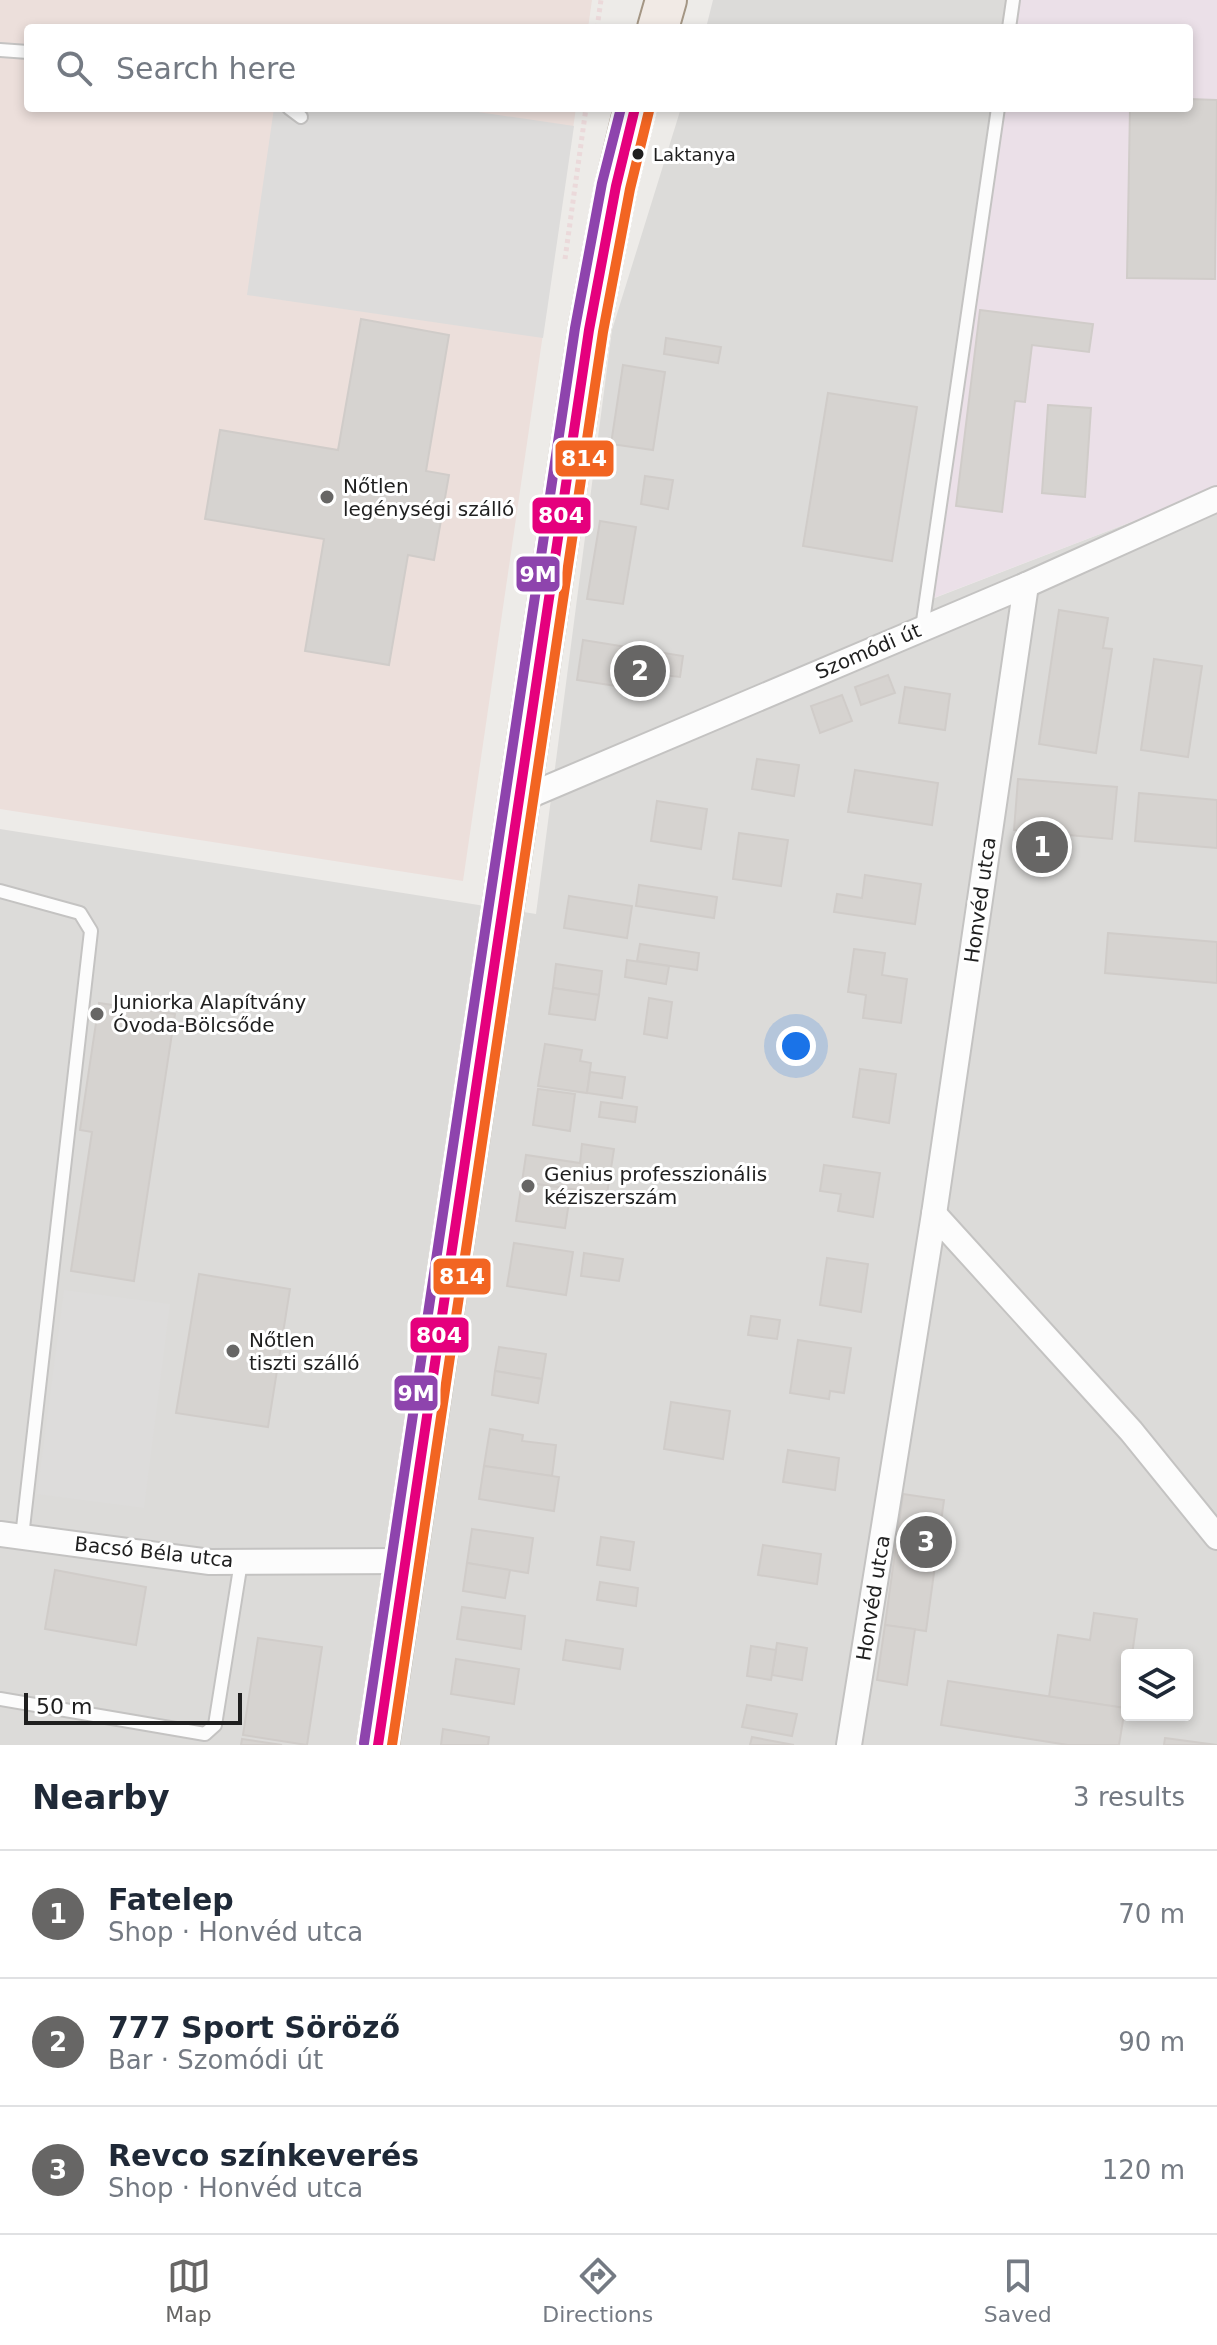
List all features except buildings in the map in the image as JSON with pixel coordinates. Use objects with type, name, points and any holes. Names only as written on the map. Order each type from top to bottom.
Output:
[{"type":"main road","points":[[659,24],[666,0]]},
{"type":"main road","points":[[378,1745],[589,330],[616,186],[634,112]]},
{"type":"street","name":"Szomódi út","points":[[519,800],[1026,585],[1217,499]]},
{"type":"street","name":"Honvéd utca","points":[[849,1745],[934,1214],[1026,585]]},
{"type":"street","points":[[934,1214],[1131,1431],[1217,1537]]},
{"type":"street","name":"Bacsó Béla utca","points":[[11,1535],[204,1561],[405,1561]]},
{"type":"lane","points":[[1010,24],[1013,0]]},
{"type":"lane","points":[[0,50],[24,52]]},
{"type":"lane","points":[[294,112],[301,117]]},
{"type":"lane","points":[[922,628],[997,112]]},
{"type":"lane","points":[[0,891],[80,913],[91,931],[11,1535]]},
{"type":"lane","points":[[0,1699],[205,1734],[215,1725],[241,1562]]},
{"type":"path","points":[[598,24],[601,0]]},
{"type":"shaded area","points":[[0,0],[592,0],[589,24],[24,24],[24,112],[575,112],[463,881],[0,809]]},
{"type":"shaded area","points":[[713,0],[1020,0],[1017,24],[707,24]]},
{"type":"shaded area","points":[[1020,0],[1217,0],[1217,489],[931,599],[1003,112],[1193,112],[1193,24],[1017,24]]},
{"type":"shaded area","points":[[273,112],[478,112],[574,126],[543,338],[247,295]]},
{"type":"shaded area","points":[[680,112],[1003,112],[932,599],[1217,489],[1217,1745],[0,1745],[0,829],[536,914],[612,330]]},
{"type":"shaded area","points":[[64,1290],[170,1304],[144,1508],[37,1494]]},
{"type":"transit line","name":"9M","points":[[364,1743],[575,328],[602,183],[620,112]]},
{"type":"transit line","name":"804","points":[[378,1745],[589,330],[616,186],[634,112]]},
{"type":"transit line","name":"814","points":[[392,1745],[603,332],[630,189],[649,112]]},
{"type":"place","name":"Laktanya","points":[[638,154]]},
{"type":"place","name":"Nőtlen legénységi szálló","points":[[327,497]]},
{"type":"place","name":"777 Sport Söröző","points":[[640,671]]},
{"type":"place","name":"Fatelep","points":[[1042,847]]},
{"type":"place","name":"Juniorka Alapítvány Óvoda-Bölcsőde","points":[[97,1014]]},
{"type":"place","name":"Genius professzionális kéziszerszám","points":[[528,1186]]},
{"type":"place","name":"Nőtlen tiszti szálló","points":[[233,1351]]},
{"type":"place","name":"Revco színkeverés","points":[[926,1542]]}]
